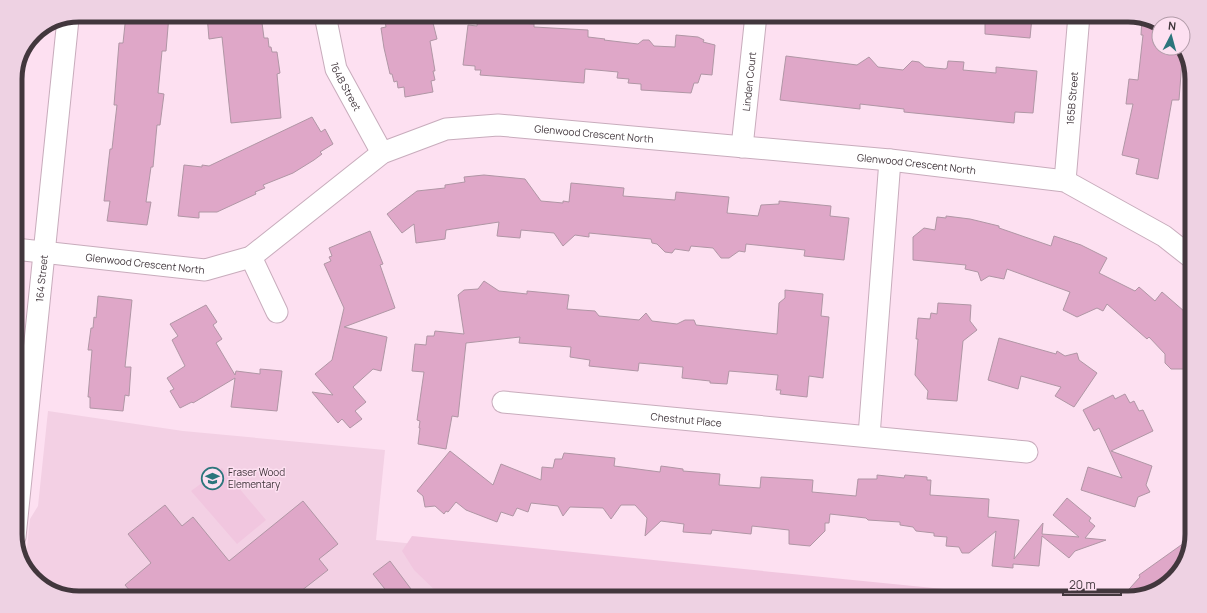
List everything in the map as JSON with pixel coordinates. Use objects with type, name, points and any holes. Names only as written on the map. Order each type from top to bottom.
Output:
[{"type":"street","name":"164B Street","points":[[326,22],[336,69],[382,153]]},
{"type":"street","name":"Linden Court","points":[[742,147],[755,22]]},
{"type":"street","name":"165B Street","points":[[1065,181],[1078,22]]},
{"type":"street","name":"164 Street","points":[[22,468],[68,23]]},
{"type":"street","name":"Glenwood Crescent North","points":[[22,250],[205,270],[251,257],[382,153],[446,129],[498,125],[890,160],[1065,181],[1164,236],[1185,252]]},
{"type":"street","points":[[869,436],[890,160]]},
{"type":"street","points":[[251,257],[277,312]]},
{"type":"street","name":"Chestnut Place","points":[[503,402],[1027,452]]},
{"type":"shaded area","name":"Fraser Wood Elementary","points":[[48,411],[183,431],[385,450],[376,540],[543,557],[540,591],[71,591],[54,585],[41,577],[36,572],[26,555],[30,519],[38,506]]},
{"type":"shaded area","points":[[222,468],[266,520],[237,544],[191,491]]},
{"type":"shaded area","points":[[412,536],[964,591],[436,591],[414,570],[402,551]]},
{"type":"building","points":[[125,22],[168,22],[166,51],[162,51],[158,93],[164,94],[160,125],[157,125],[153,167],[151,167],[146,202],[151,202],[147,225],[107,221],[110,201],[104,201],[117,105],[114,105],[119,43],[123,43]]},
{"type":"building","points":[[208,22],[262,22],[264,38],[268,38],[269,47],[271,47],[272,52],[277,52],[280,73],[277,74],[281,118],[231,123],[222,37],[209,39]]},
{"type":"building","points":[[385,22],[433,22],[437,39],[430,41],[435,71],[433,71],[435,80],[431,81],[433,92],[405,97],[404,87],[398,88],[397,81],[394,82],[392,74],[390,74],[384,48],[381,28],[386,27]]},
{"type":"building","points":[[477,22],[509,22],[534,24],[534,27],[588,30],[588,37],[638,44],[643,40],[649,40],[654,46],[675,47],[676,35],[698,37],[704,40],[703,42],[715,45],[712,75],[701,74],[698,83],[694,83],[691,93],[641,90],[641,84],[628,83],[629,79],[617,78],[618,72],[585,69],[584,83],[480,75],[481,70],[475,70],[475,66],[463,65],[468,25],[477,26]]},
{"type":"building","points":[[985,22],[1032,22],[1030,38],[985,34]]},
{"type":"building","points":[[1142,24],[1151,27],[1151,56],[1180,56],[1182,61],[1179,100],[1172,100],[1158,179],[1136,174],[1139,159],[1122,155],[1133,104],[1126,104],[1129,79],[1138,80],[1143,35],[1141,35]]},
{"type":"building","points":[[786,56],[857,65],[869,57],[878,67],[903,70],[912,61],[919,62],[925,67],[945,69],[947,68],[948,61],[964,62],[963,70],[996,73],[996,67],[1037,71],[1033,113],[1015,112],[1014,123],[904,112],[904,109],[860,104],[860,109],[780,100]]},
{"type":"building","points":[[312,117],[321,132],[325,129],[333,144],[320,152],[322,154],[314,160],[293,173],[263,185],[265,188],[255,192],[256,194],[217,212],[199,212],[199,218],[178,216],[184,165],[202,167],[202,165],[209,166]]},
{"type":"building","points":[[484,175],[525,179],[541,201],[563,203],[563,201],[569,202],[571,183],[624,188],[623,196],[675,200],[676,192],[729,197],[727,213],[758,216],[761,205],[779,204],[779,201],[831,206],[830,216],[849,218],[844,260],[804,256],[805,250],[746,244],[745,252],[739,251],[729,258],[721,258],[713,248],[691,246],[689,251],[675,249],[672,253],[665,252],[657,244],[652,243],[651,239],[589,233],[589,237],[575,235],[563,246],[554,233],[521,230],[520,238],[497,236],[499,222],[446,230],[445,239],[416,243],[414,224],[402,233],[387,214],[417,191],[445,188],[445,185],[465,182],[464,177]]},
{"type":"building","points":[[946,216],[970,219],[999,226],[999,228],[1051,246],[1054,236],[1081,245],[1107,258],[1099,273],[1135,291],[1139,287],[1155,301],[1162,292],[1185,312],[1185,369],[1171,369],[1165,363],[1165,354],[1149,337],[1147,339],[1107,304],[1103,311],[1097,308],[1077,317],[1063,310],[1070,292],[1007,269],[1004,279],[989,276],[981,281],[978,272],[965,269],[966,265],[913,260],[913,237],[924,228],[935,230],[937,217],[946,218]]},
{"type":"building","points":[[370,231],[383,264],[380,265],[395,308],[344,327],[387,337],[381,371],[373,369],[353,387],[366,402],[355,411],[362,419],[350,428],[342,419],[338,423],[312,392],[333,395],[315,374],[332,360],[344,308],[324,264],[331,261],[329,257],[332,256],[329,248]]},
{"type":"building","points":[[484,281],[499,291],[527,294],[527,291],[569,295],[567,309],[595,311],[599,316],[639,320],[646,313],[652,321],[677,324],[685,320],[694,320],[696,325],[777,334],[779,303],[785,298],[785,290],[823,294],[821,316],[829,317],[823,378],[809,376],[807,397],[780,394],[781,390],[776,390],[778,375],[729,371],[727,384],[710,383],[710,381],[682,378],[683,367],[639,363],[638,371],[589,366],[590,360],[570,357],[571,347],[519,343],[520,337],[466,343],[458,417],[452,416],[446,449],[418,444],[420,421],[417,420],[424,372],[412,371],[415,344],[426,345],[427,336],[434,336],[435,331],[464,334],[458,295],[464,290],[478,289]]},
{"type":"building","points":[[98,296],[132,300],[125,367],[131,367],[129,396],[125,395],[123,411],[90,408],[90,397],[88,397],[92,350],[88,350],[91,328],[93,328],[94,317],[96,318]]},
{"type":"building","points":[[938,303],[971,305],[970,321],[977,330],[963,341],[957,401],[927,399],[928,391],[915,375],[918,318],[930,319],[931,313],[937,314]]},
{"type":"building","points":[[206,305],[217,322],[213,325],[222,339],[216,343],[235,375],[236,371],[260,374],[260,369],[282,371],[277,411],[231,407],[235,378],[193,403],[192,402],[180,408],[170,391],[174,389],[167,378],[185,366],[172,340],[178,336],[170,324]]},
{"type":"building","points":[[999,338],[1056,354],[1057,351],[1065,356],[1077,353],[1079,360],[1097,373],[1074,407],[1055,396],[1061,387],[1021,376],[1018,389],[988,380]]},
{"type":"building","points":[[1125,394],[1130,403],[1134,401],[1139,411],[1143,410],[1153,431],[1111,451],[1152,466],[1146,485],[1150,492],[1138,497],[1135,507],[1081,490],[1088,467],[1122,478],[1099,428],[1094,431],[1083,410],[1113,395],[1115,399]]},
{"type":"building","points":[[450,451],[493,485],[501,464],[541,480],[542,467],[553,468],[555,459],[562,459],[564,453],[615,458],[614,466],[660,472],[661,466],[683,469],[683,471],[720,474],[719,485],[760,488],[761,477],[813,480],[812,492],[856,496],[858,479],[877,479],[877,475],[904,478],[905,475],[927,477],[927,480],[931,480],[930,495],[989,499],[988,517],[1019,520],[1014,559],[1043,523],[1042,534],[1079,537],[1053,515],[1067,498],[1091,518],[1089,521],[1095,526],[1085,538],[1106,540],[1075,551],[1069,558],[1042,536],[1039,566],[1013,564],[1013,568],[992,566],[996,531],[969,553],[962,553],[959,547],[946,546],[947,537],[934,536],[934,533],[916,531],[913,527],[900,525],[900,522],[868,520],[866,518],[830,514],[829,523],[825,523],[825,531],[810,546],[789,544],[789,530],[752,526],[751,534],[712,530],[711,534],[683,532],[684,524],[661,521],[645,536],[647,518],[635,505],[621,505],[611,519],[603,508],[570,507],[563,516],[558,506],[531,503],[528,512],[517,508],[513,516],[501,512],[497,522],[466,510],[456,502],[448,512],[446,511],[444,514],[435,506],[425,507],[423,496],[417,491]]},
{"type":"building","points":[[303,501],[338,544],[319,559],[328,570],[301,591],[130,591],[125,585],[151,563],[128,534],[165,505],[182,526],[193,517],[229,561]]},
{"type":"building","points":[[1185,542],[1179,559],[1173,569],[1163,579],[1150,587],[1136,591],[1127,591],[1140,577],[1139,575]]},
{"type":"building","points":[[390,561],[411,589],[408,591],[386,591],[373,574]]},
{"type":"place","name":"Fraser Wood Elementary","points":[[212,478]]}]
